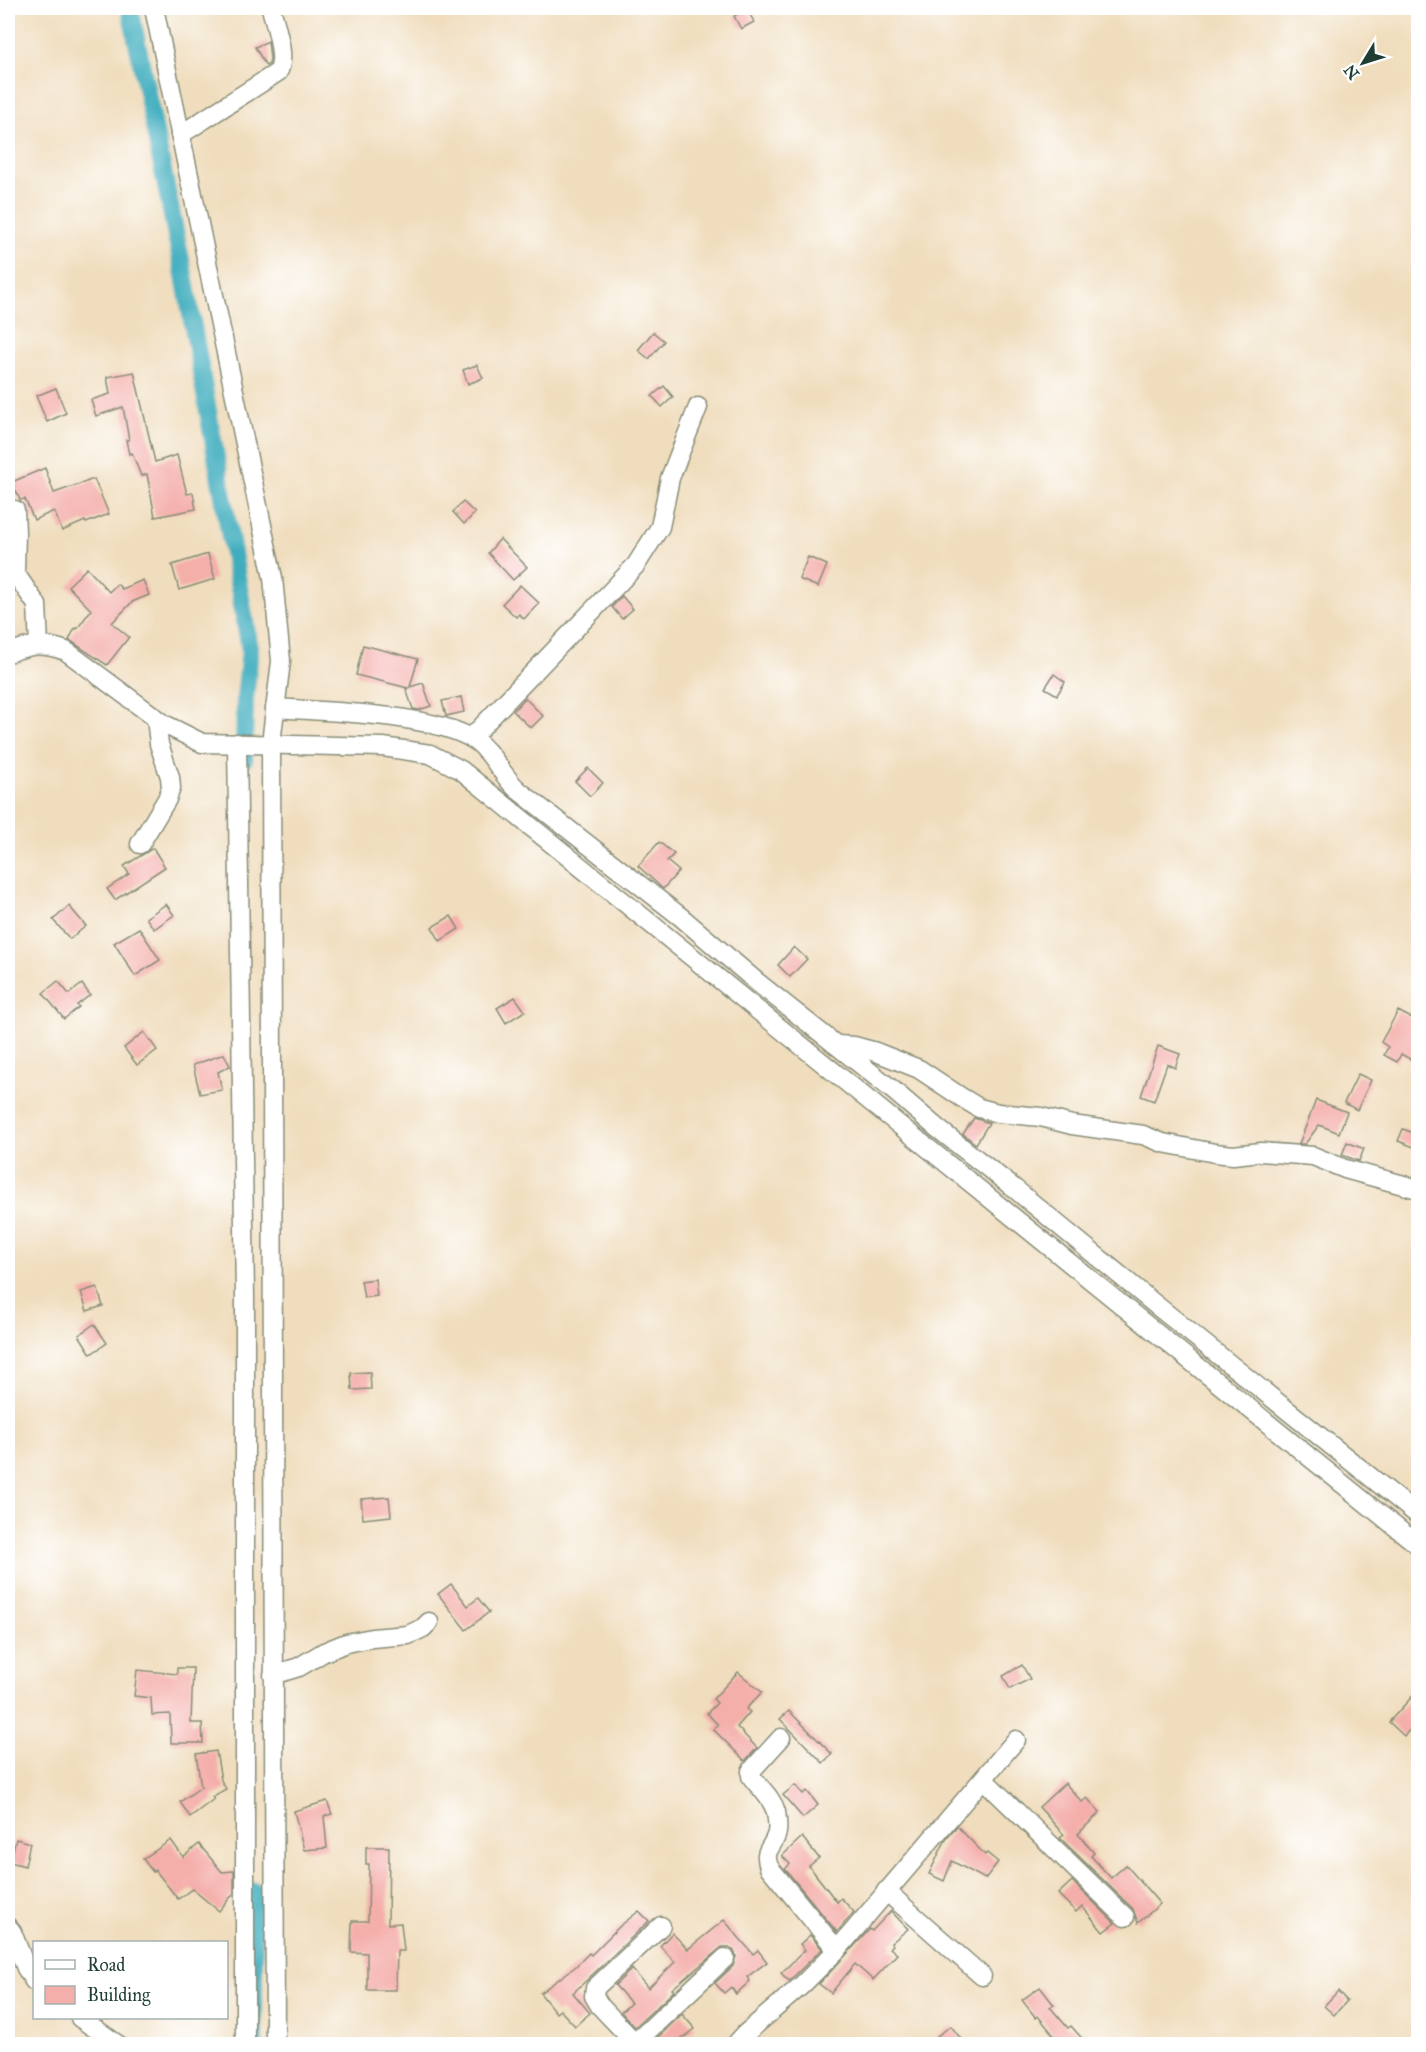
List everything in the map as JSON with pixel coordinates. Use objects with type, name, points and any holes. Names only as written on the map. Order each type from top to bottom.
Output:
[{"type":"street","points":[[154,8],[273,578],[281,661],[275,708],[255,743],[245,1286],[245,2044]]},
{"type":"street","points":[[180,135],[278,72],[282,55],[271,8]]},
{"type":"street","points":[[471,738],[636,566],[660,527],[670,478],[698,407]]},
{"type":"street","points":[[15,510],[15,573],[38,606],[39,645]]},
{"type":"street","points":[[8,653],[39,645],[66,651],[164,724],[202,743],[383,747],[430,754],[461,770],[1419,1545]]},
{"type":"street","points":[[275,708],[402,719],[444,728],[471,738],[478,743],[508,782],[681,917],[1156,1305],[1419,1515]]},
{"type":"street","points":[[140,844],[167,799],[171,788],[170,777],[159,744],[156,718]]},
{"type":"street","points":[[255,743],[273,1675],[274,2044]]},
{"type":"street","points":[[837,1045],[854,1046],[876,1052],[919,1069],[979,1108],[998,1113],[1041,1117],[1072,1125],[1143,1135],[1171,1144],[1215,1153],[1233,1155],[1261,1152],[1313,1156],[1345,1168],[1419,1189]]},
{"type":"street","points":[[273,1675],[299,1667],[324,1652],[346,1643],[408,1635],[423,1628],[429,1622]]},
{"type":"street","points":[[781,1738],[751,1771],[751,1776],[767,1795],[775,1810],[778,1826],[776,1836],[767,1850],[766,1859],[775,1874],[837,1950]]},
{"type":"street","points":[[735,2044],[802,1985],[837,1950],[1016,1740]]},
{"type":"street","points":[[983,1779],[1125,1917]]},
{"type":"street","points":[[886,1891],[982,1976]]},
{"type":"street","points":[[661,1926],[595,1988],[594,1996],[600,2006],[636,2044],[725,1958]]},
{"type":"street","points":[[8,1927],[33,1980]]},
{"type":"street","points":[[81,2019],[117,2044]]},
{"type":"building","points":[[747,9],[754,22],[741,29],[734,16]]},
{"type":"building","points":[[268,41],[270,58],[266,66],[255,47]]},
{"type":"building","points":[[653,332],[664,341],[649,359],[638,350]]},
{"type":"building","points":[[477,365],[483,378],[468,384],[463,370]]},
{"type":"building","points":[[134,372],[155,462],[177,455],[187,494],[193,493],[196,509],[155,517],[147,474],[141,476],[132,453],[129,454],[123,407],[96,416],[91,400],[110,394],[107,377]]},
{"type":"building","points":[[664,386],[673,397],[662,407],[652,396]]},
{"type":"building","points":[[56,388],[66,413],[47,422],[36,396]]},
{"type":"building","points":[[45,468],[54,493],[94,479],[109,514],[62,531],[54,511],[34,520],[25,499],[20,500],[12,482]]},
{"type":"building","points":[[463,502],[475,513],[464,524],[453,512]]},
{"type":"building","points":[[500,539],[527,567],[513,580],[488,553]]},
{"type":"building","points":[[208,554],[215,579],[179,590],[172,565]]},
{"type":"building","points":[[808,557],[827,565],[818,587],[799,579]]},
{"type":"building","points":[[87,568],[109,592],[117,584],[122,589],[143,580],[149,595],[132,602],[112,623],[129,637],[107,665],[69,640],[75,628],[77,629],[91,610],[68,586]]},
{"type":"building","points":[[520,585],[539,603],[524,619],[519,614],[516,617],[502,604]]},
{"type":"building","points":[[622,596],[633,609],[622,619],[612,607]]},
{"type":"building","points":[[363,645],[418,659],[410,687],[423,683],[431,706],[419,710],[413,709],[406,689],[408,688],[356,675]]},
{"type":"building","points":[[1054,674],[1065,682],[1057,695],[1045,688]]},
{"type":"building","points":[[461,697],[464,712],[446,716],[442,701]]},
{"type":"building","points":[[525,698],[543,716],[531,728],[513,711]]},
{"type":"building","points":[[588,768],[603,783],[590,796],[575,781]]},
{"type":"building","points":[[659,842],[674,854],[667,861],[679,871],[663,889],[638,866]]},
{"type":"building","points":[[153,848],[165,867],[115,900],[107,889],[129,874],[124,866]]},
{"type":"building","points":[[166,904],[174,915],[154,929],[146,918]]},
{"type":"building","points":[[69,906],[86,926],[70,939],[53,920]]},
{"type":"building","points":[[451,916],[459,929],[440,941],[432,927]]},
{"type":"building","points":[[139,928],[160,960],[135,976],[114,943]]},
{"type":"building","points":[[794,947],[807,959],[790,977],[778,965]]},
{"type":"building","points":[[58,981],[69,994],[82,984],[90,995],[64,1019],[43,993]]},
{"type":"building","points":[[515,997],[525,1011],[506,1023],[497,1008]]},
{"type":"building","points":[[1398,1011],[1419,1022],[1419,1064],[1401,1054],[1397,1062],[1384,1055],[1388,1047],[1381,1042]]},
{"type":"building","points":[[144,1032],[157,1050],[137,1065],[124,1048]]},
{"type":"building","points":[[1158,1046],[1180,1054],[1175,1068],[1167,1064],[1154,1101],[1141,1096]]},
{"type":"building","points":[[224,1054],[230,1066],[218,1072],[222,1090],[200,1094],[193,1065]]},
{"type":"building","points":[[1358,1074],[1371,1080],[1357,1110],[1344,1103]]},
{"type":"building","points":[[1316,1100],[1347,1112],[1339,1133],[1319,1125],[1305,1144],[1299,1144]]},
{"type":"building","points":[[974,1118],[989,1123],[976,1144],[963,1134]]},
{"type":"building","points":[[1403,1129],[1419,1135],[1419,1149],[1398,1141]]},
{"type":"building","points":[[1347,1142],[1364,1149],[1359,1161],[1342,1155]]},
{"type":"building","points":[[375,1279],[377,1296],[364,1298],[361,1281]]},
{"type":"building","points":[[97,1287],[103,1306],[87,1311],[81,1292]]},
{"type":"building","points":[[94,1324],[107,1343],[91,1354],[79,1335]]},
{"type":"building","points":[[370,1372],[371,1389],[352,1390],[351,1373]]},
{"type":"building","points":[[389,1497],[391,1516],[363,1519],[361,1499]]},
{"type":"building","points":[[451,1584],[468,1606],[478,1598],[489,1612],[466,1630],[438,1594]]},
{"type":"building","points":[[1022,1665],[1030,1679],[1010,1689],[1003,1676]]},
{"type":"building","points":[[177,1668],[193,1668],[191,1723],[202,1723],[203,1743],[171,1743],[170,1714],[152,1715],[151,1698],[134,1696],[137,1670],[177,1674]]},
{"type":"building","points":[[738,1672],[762,1692],[746,1709],[750,1712],[737,1727],[757,1748],[745,1761],[713,1729],[718,1725],[707,1713],[717,1703],[713,1699]]},
{"type":"building","points":[[1419,1689],[1419,1720],[1404,1736],[1389,1722]]},
{"type":"building","points":[[789,1711],[832,1754],[823,1763],[780,1719]]},
{"type":"building","points":[[216,1751],[221,1780],[226,1789],[212,1797],[214,1799],[190,1817],[180,1802],[201,1787],[196,1754]]},
{"type":"building","points":[[1065,1783],[1082,1802],[1087,1798],[1100,1812],[1078,1834],[1094,1853],[1091,1856],[1111,1878],[1126,1865],[1160,1904],[1138,1923],[1133,1909],[1060,1838],[1064,1835],[1039,1807]]},
{"type":"building","points":[[795,1785],[803,1794],[807,1791],[818,1805],[803,1818],[783,1795]]},
{"type":"building","points":[[327,1801],[332,1814],[324,1816],[327,1848],[304,1850],[294,1811]]},
{"type":"building","points":[[957,1826],[985,1855],[987,1853],[998,1862],[985,1879],[952,1861],[944,1881],[929,1874],[945,1841]]},
{"type":"building","points":[[802,1837],[819,1858],[809,1866],[837,1902],[841,1898],[854,1912],[837,1932],[785,1869],[790,1864],[782,1856]]},
{"type":"building","points":[[16,1839],[30,1843],[25,1866],[10,1862]]},
{"type":"building","points":[[171,1840],[183,1857],[199,1844],[222,1872],[234,1871],[234,1893],[219,1911],[192,1889],[178,1899],[143,1859]]},
{"type":"building","points":[[366,1847],[389,1847],[388,1924],[401,1923],[404,1951],[397,1951],[396,1990],[367,1990],[367,1953],[351,1952],[352,1921],[368,1921],[369,1864],[366,1864]]},
{"type":"building","points":[[1072,1881],[1115,1923],[1103,1932],[1082,1906],[1076,1912],[1058,1894]]},
{"type":"building","points":[[639,1911],[649,1921],[573,1993],[590,2013],[575,2026],[560,2010],[556,2013],[540,1993],[575,1967],[589,1953],[591,1955]]},
{"type":"building","points":[[891,1911],[908,1929],[891,1943],[893,1945],[890,1948],[897,1954],[873,1980],[855,1964],[831,1993],[819,1984],[870,1929],[872,1931]]},
{"type":"building","points":[[724,1920],[753,1954],[758,1950],[767,1962],[747,1977],[750,1981],[736,1994],[731,1987],[724,1993],[715,1983],[733,1966],[736,1956],[729,1947],[722,1947],[672,1989],[674,1991],[635,2027],[621,2012],[631,2003],[615,1985],[632,1969],[648,1988],[675,1962],[660,1946],[672,1933],[688,1949]]},
{"type":"building","points":[[810,1935],[822,1949],[789,1981],[781,1973],[805,1950],[800,1944]]},
{"type":"building","points":[[1040,1987],[1054,2005],[1050,2007],[1068,2028],[1071,2026],[1087,2044],[1061,2044],[1038,2016],[1036,2018],[1022,2000]]},
{"type":"building","points":[[1338,1991],[1347,2001],[1334,2015],[1324,2006]]},
{"type":"building","points":[[682,2014],[695,2029],[675,2044],[651,2044]]},
{"type":"building","points":[[951,2026],[961,2039],[953,2044],[943,2044],[937,2036]]},
{"type":"waterway","points":[[130,8],[184,275],[250,650],[245,699],[244,759]]},
{"type":"waterway","points":[[254,1891],[254,2044]]}]
